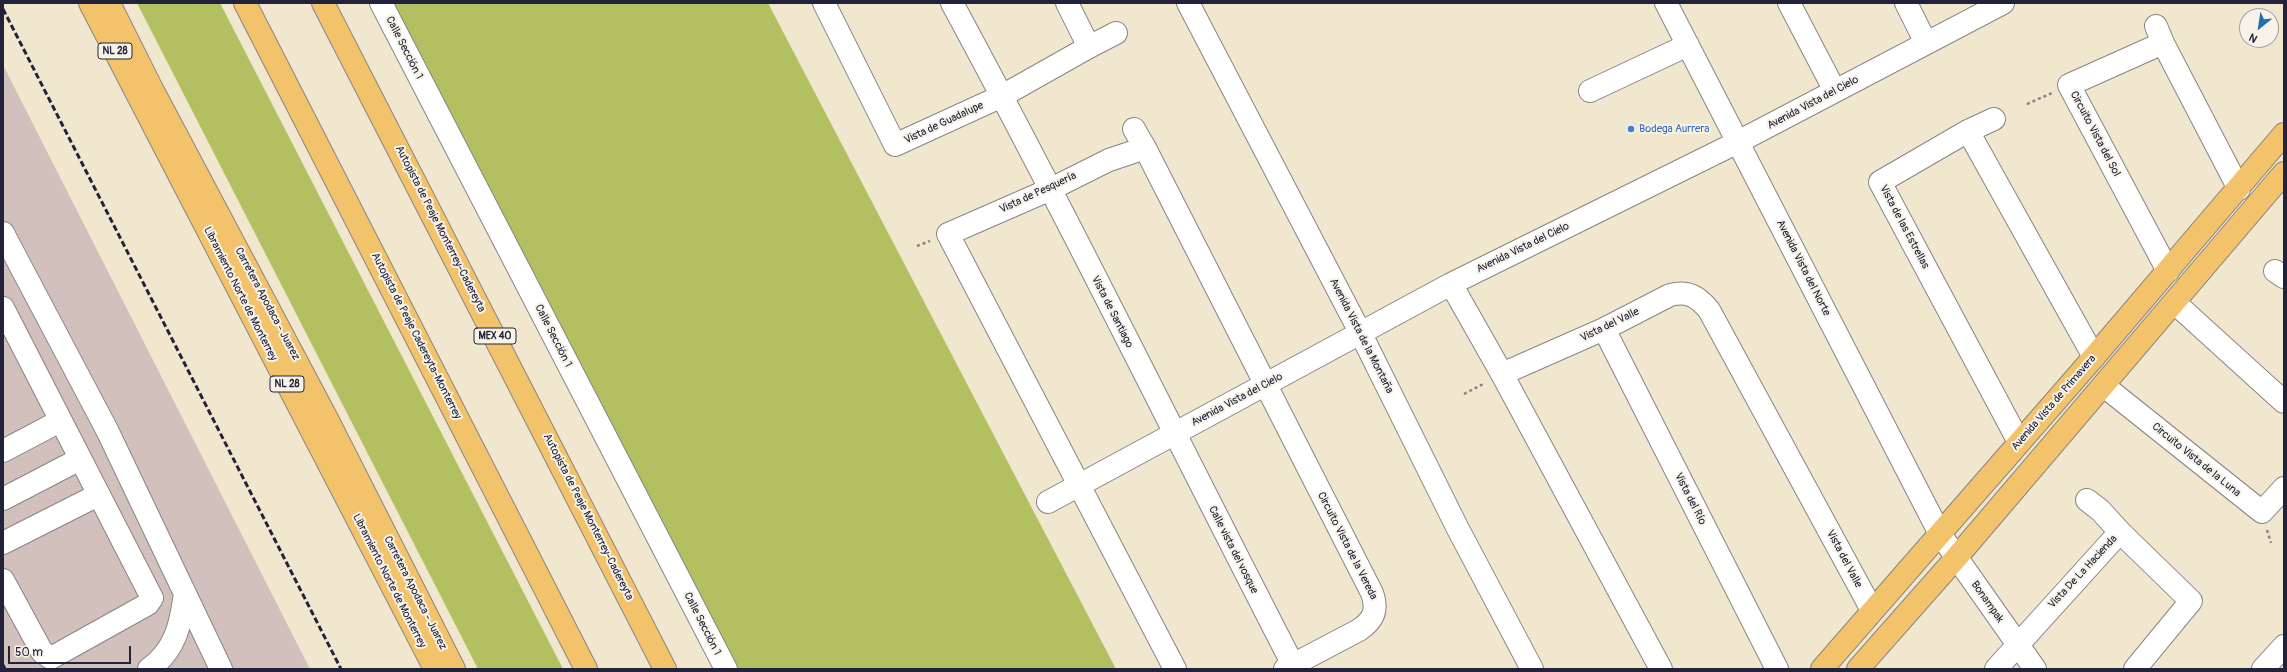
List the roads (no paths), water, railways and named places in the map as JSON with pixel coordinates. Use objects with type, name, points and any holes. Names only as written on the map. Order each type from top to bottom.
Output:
[{"type":"main road","name":"Libramiento Norte de Monterrey","points":[[90,3],[435,669]]},
{"type":"main road","name":"Carretera Apodaca - Juarez","points":[[110,3],[153,91],[326,417],[454,669]]},
{"type":"main road","name":"Autopista de Peaje Cadereyta-Monterrey","points":[[244,3],[586,669]]},
{"type":"main road","name":"Autopista de Peaje Monterrey-Cadereyta","points":[[323,3],[665,669]]},
{"type":"main road","name":"Avenida Vista de Primavera","points":[[1822,669],[2094,357],[2239,189],[2284,134]]},
{"type":"main road","points":[[1858,669],[2104,386],[2284,173]]},
{"type":"street","name":"Calle Sección 1","points":[[381,3],[726,669]]},
{"type":"street","name":"Vista de Guadalupe","points":[[824,3],[895,145],[1002,96],[1089,46],[1116,33]]},
{"type":"street","name":"Vista de Santiago","points":[[952,3],[1051,189],[1174,435]]},
{"type":"street","points":[[1067,3],[1089,46]]},
{"type":"street","name":"Avenida Vista de la Montaña","points":[[1188,3],[1361,334],[1458,529],[1532,669]]},
{"type":"street","name":"Avenida Vista del Norte","points":[[1666,3],[1940,534]]},
{"type":"street","points":[[1788,3],[1835,91]]},
{"type":"street","points":[[1906,3],[1926,43]]},
{"type":"street","name":"Avenida Vista del Cielo","points":[[1048,502],[1451,284],[1738,142],[2003,3]]},
{"type":"street","name":"Circuito Vista del Sol","points":[[2168,271],[2069,85],[2160,34],[2239,189]]},
{"type":"street","points":[[1590,91],[1688,45]]},
{"type":"street","points":[[1994,119],[1968,131],[2094,357]]},
{"type":"street","points":[[1134,129],[1265,385]]},
{"type":"street","name":"Vista de las Estrellas","points":[[1968,131],[1880,182],[2019,442]]},
{"type":"street","name":"Vista de Pesquería","points":[[1079,484],[948,234],[1051,189],[1109,160],[1145,148]]},
{"type":"street","points":[[3,233],[107,430],[221,669]]},
{"type":"street","points":[[1451,284],[1502,374],[1660,669]]},
{"type":"street","name":"Vista del Valle","points":[[1502,374],[1604,329],[1670,295],[1682,292],[1692,295],[1702,302],[1709,310],[1872,610]]},
{"type":"street","points":[[2175,303],[2284,402]]},
{"type":"street","points":[[3,308],[98,495],[151,595],[148,604],[51,658],[42,652],[3,580]]},
{"type":"street","name":"Vista del Río","points":[[1604,329],[1777,669]]},
{"type":"street","name":"Circuito Vista de la Vereda","points":[[1265,385],[1372,592],[1376,604],[1374,614],[1369,623],[1289,667]]},
{"type":"street","name":"Circuito Vista de la Luna","points":[[2104,386],[2262,512],[2284,488]]},
{"type":"street","points":[[3,451],[60,421]]},
{"type":"street","name":"Calle vista del vosque","points":[[1174,435],[1289,667]]},
{"type":"street","points":[[3,499],[80,459]]},
{"type":"street","points":[[1079,484],[1176,669]]},
{"type":"street","points":[[3,543],[98,495]]},
{"type":"street","points":[[2087,500],[2101,511],[2120,532]]},
{"type":"street","name":"Vista De La Hacienda","points":[[1996,669],[2017,644],[2120,532],[2191,601],[2135,669]]},
{"type":"street","name":"Bonampak","points":[[1940,534],[2035,669]]},
{"type":"street","points":[[150,669],[168,652],[177,634],[185,593]]},
{"type":"street","points":[[2263,669],[2284,646]]},
{"type":"railway","points":[[3,9],[341,669]]},
{"type":"railway","points":[[3,665],[5,669]]},
{"type":"place","name":"Bodega Aurrera","points":[[1631,129]]}]
